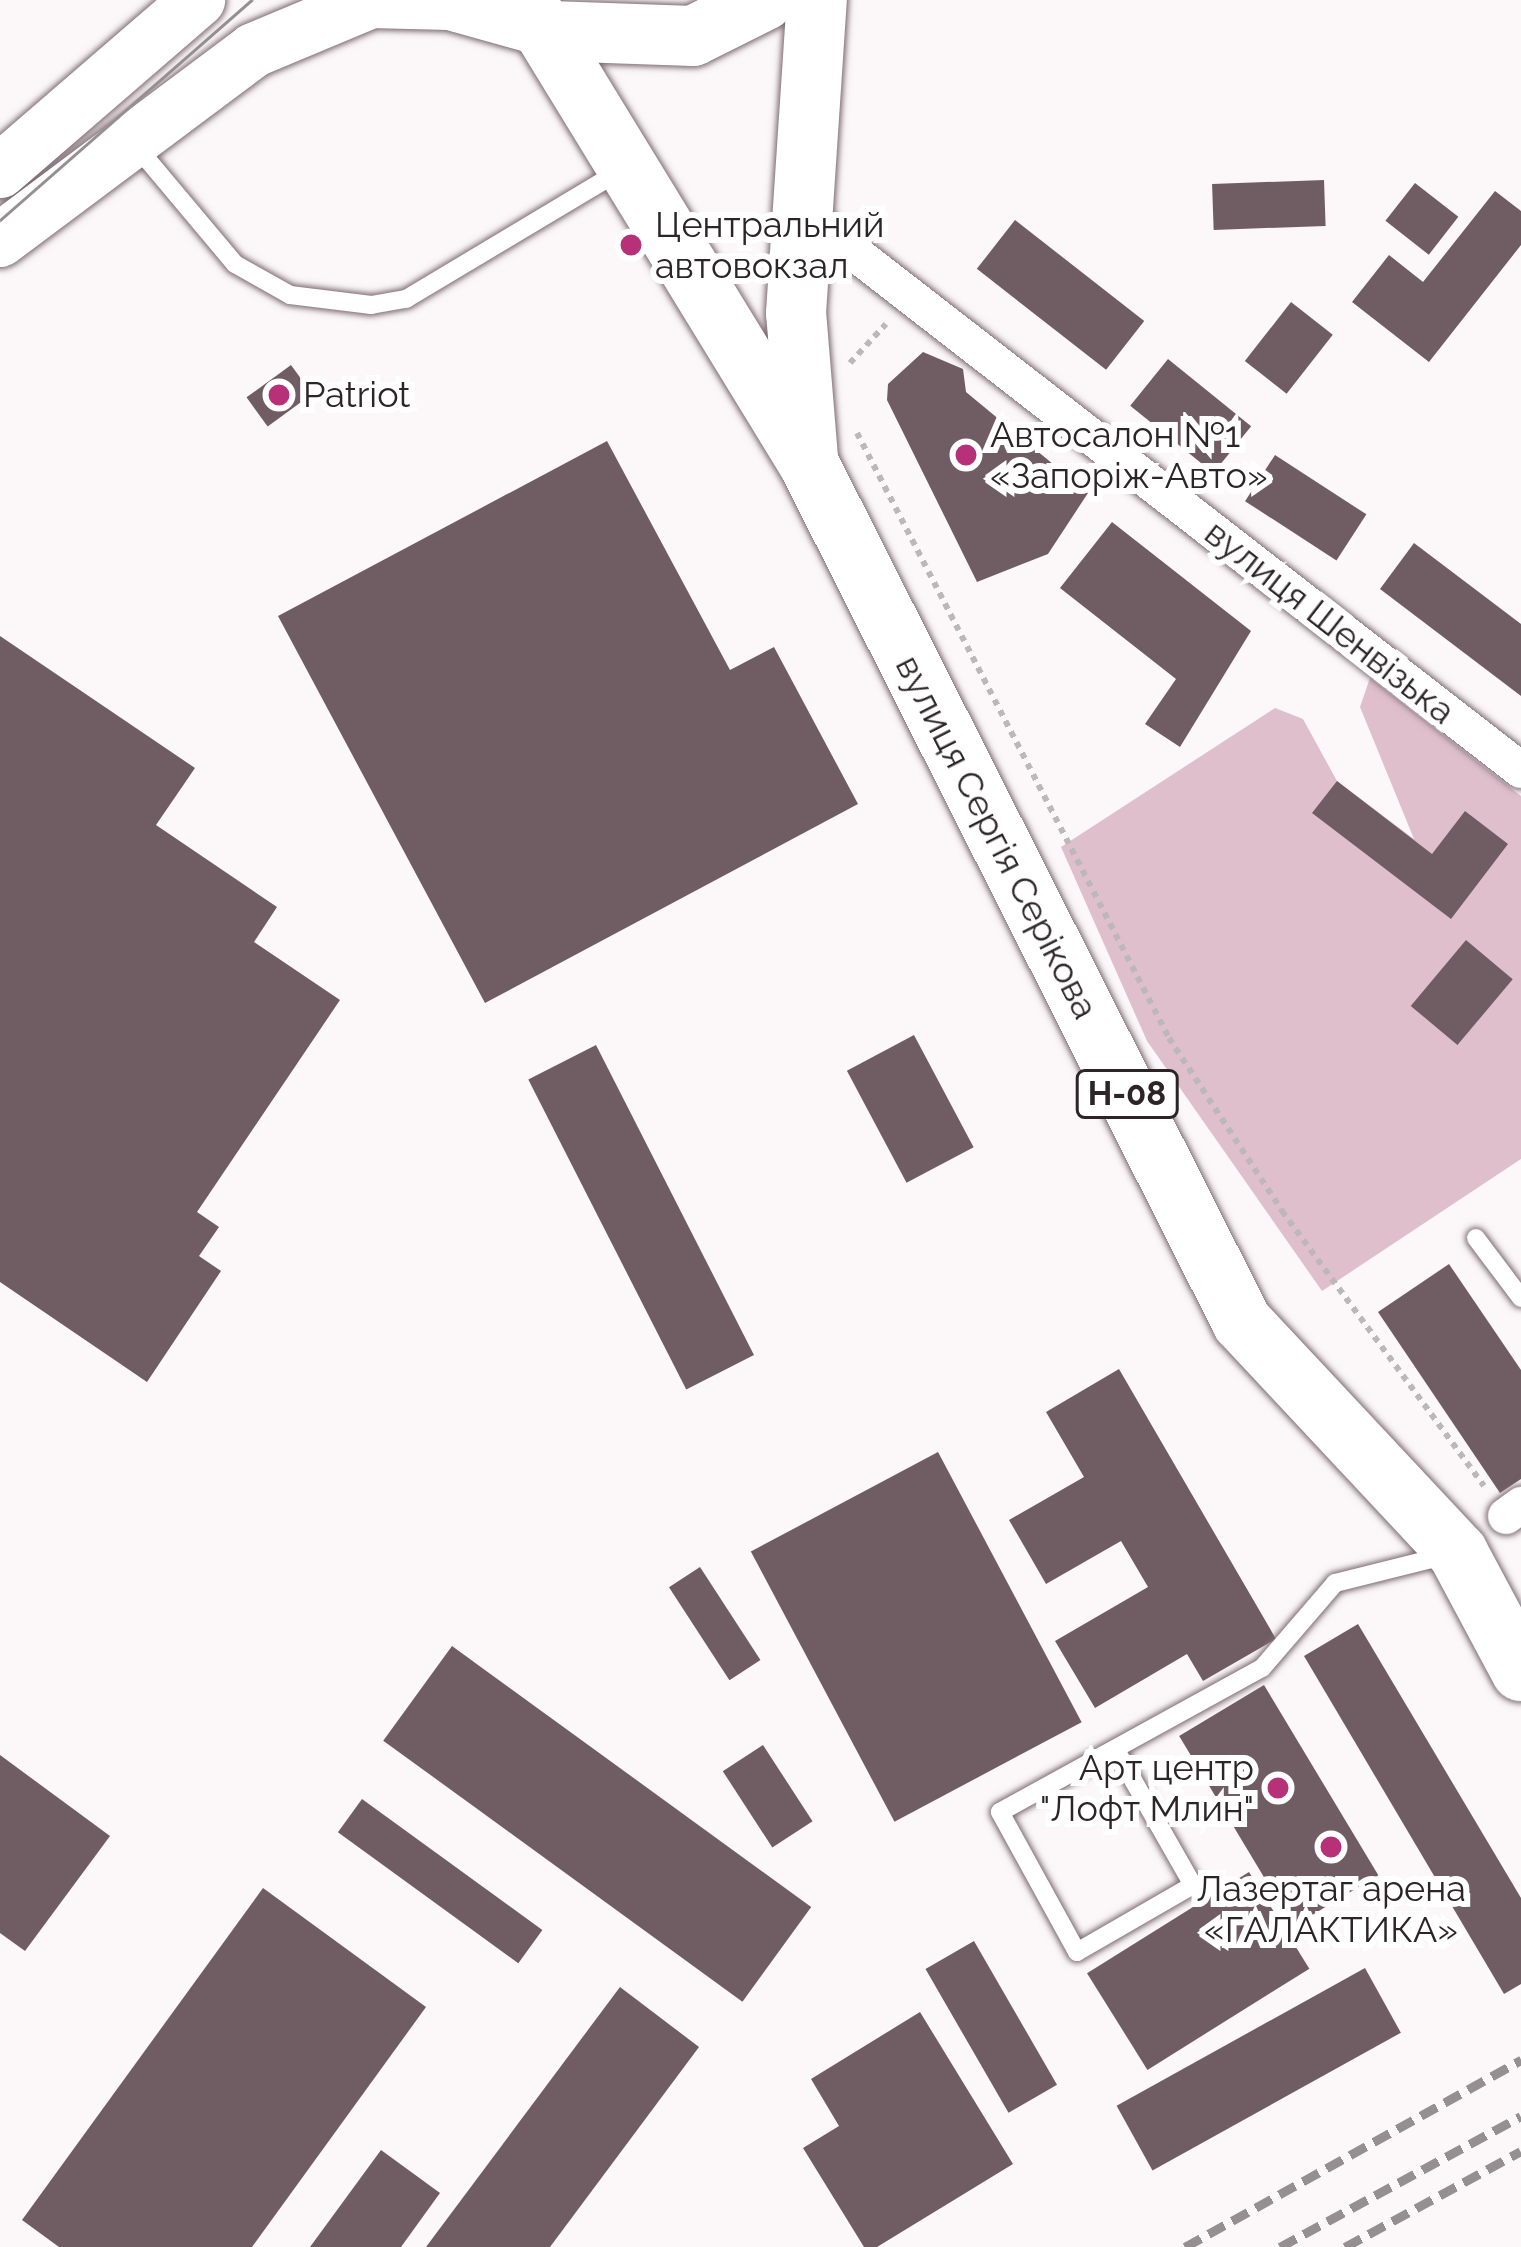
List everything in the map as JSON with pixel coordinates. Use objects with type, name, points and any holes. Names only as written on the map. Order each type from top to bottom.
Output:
[{"type":"main road","points":[[0,171],[198,0]]},
{"type":"main road","points":[[0,240],[130,138],[254,50],[371,1],[450,3],[693,36],[765,0]]},
{"type":"main road","name":"вулиця Сергія Серікова","points":[[809,464],[796,313],[798,208],[817,0]]},
{"type":"main road","name":"вулиця Сергія Серікова","points":[[537,15],[809,464],[1242,1322],[1457,1553],[1521,1671]]},
{"type":"street","name":"вулиця Шенвізька","points":[[798,208],[1521,770]]},
{"type":"lane","points":[[130,138],[235,264],[290,295],[324,303],[406,299],[629,165]]},
{"type":"lane","points":[[1475,1238],[1521,1298]]},
{"type":"lane","points":[[1117,1752],[1193,1885],[1077,1952],[1000,1812],[1117,1752],[1262,1668],[1335,1583],[1457,1553]]},
{"type":"path","points":[[846,367],[911,297]]},
{"type":"path","points":[[850,420],[1169,1039],[1282,1210],[1514,1510]]},
{"type":"shaded area","points":[[1370,678],[1521,796],[1521,1159],[1322,1291],[1147,1041],[1061,847],[1275,708],[1303,719],[1337,781],[1414,839],[1360,707]]},
{"type":"building","points":[[1324,180],[1326,226],[1214,230],[1212,184]]},
{"type":"building","points":[[1415,183],[1458,217],[1429,255],[1385,221]]},
{"type":"building","points":[[1495,191],[1521,211],[1521,245],[1429,362],[1352,302],[1389,255],[1423,282]]},
{"type":"building","points":[[1015,220],[1144,321],[1106,370],[977,269]]},
{"type":"building","points":[[1291,302],[1333,335],[1287,394],[1245,361]]},
{"type":"building","points":[[923,352],[963,369],[966,392],[1088,493],[1048,554],[977,582],[887,400],[888,384]]},
{"type":"building","points":[[1168,359],[1251,426],[1213,473],[1130,406]]},
{"type":"building","name":"Patriot","points":[[291,365],[312,394],[268,426],[247,397]]},
{"type":"building","points":[[607,441],[730,670],[774,647],[858,804],[485,1003],[278,616]]},
{"type":"building","points":[[1275,455],[1366,514],[1336,560],[1245,501]]},
{"type":"building","points":[[1112,522],[1251,631],[1180,747],[1145,724],[1176,679],[1060,588]]},
{"type":"building","points":[[1414,543],[1521,624],[1521,696],[1380,589]]},
{"type":"building","points":[[0,636],[195,768],[156,825],[277,907],[254,942],[340,1000],[197,1212],[219,1227],[199,1256],[221,1271],[147,1382],[0,1282]]},
{"type":"building","points":[[1337,781],[1432,854],[1465,811],[1508,844],[1451,919],[1312,813]]},
{"type":"building","points":[[1466,940],[1513,979],[1457,1045],[1411,1006]]},
{"type":"building","points":[[914,1035],[974,1147],[907,1183],[847,1071]]},
{"type":"building","points":[[596,1045],[754,1355],[686,1390],[528,1080]]},
{"type":"building","points":[[1449,1264],[1521,1370],[1521,1479],[1500,1493],[1378,1312]]},
{"type":"building","points":[[1119,1369],[1276,1639],[1203,1681],[1187,1654],[1095,1708],[1055,1641],[1148,1587],[1121,1541],[1046,1584],[1009,1520],[1084,1477],[1046,1412]]},
{"type":"building","points":[[938,1452],[1082,1722],[894,1822],[751,1552]]},
{"type":"building","points":[[700,1567],[760,1660],[729,1680],[669,1587]]},
{"type":"building","points":[[1358,1624],[1521,1898],[1521,1984],[1504,1994],[1304,1656]]},
{"type":"building","points":[[452,1646],[811,1907],[742,2002],[383,1741]]},
{"type":"building","points":[[1264,1685],[1378,1875],[1293,1926],[1179,1736]]},
{"type":"building","points":[[763,1745],[813,1821],[772,1847],[723,1771]]},
{"type":"building","points":[[0,1755],[110,1836],[25,1951],[0,1933]]},
{"type":"building","points":[[362,1799],[542,1930],[518,1963],[338,1832]]},
{"type":"building","points":[[1249,1872],[1309,1969],[1147,2070],[1087,1973]]},
{"type":"building","points":[[263,1888],[426,2007],[252,2247],[59,2247],[22,2220]]},
{"type":"building","points":[[974,1941],[1057,2085],[1009,2113],[926,1969]]},
{"type":"building","points":[[1365,1968],[1401,2033],[1152,2170],[1117,2106]]},
{"type":"building","points":[[620,1987],[699,2047],[550,2247],[426,2247]]},
{"type":"building","points":[[920,2012],[1013,2164],[877,2247],[864,2247],[803,2148],[839,2126],[811,2079]]},
{"type":"building","points":[[381,2150],[440,2193],[401,2247],[310,2247]]},
{"type":"tram line","points":[[0,220],[251,0]]},
{"type":"railway","points":[[1185,2247],[1521,2060]]},
{"type":"railway","points":[[1280,2247],[1521,2116]]},
{"type":"railway","points":[[1345,2247],[1521,2151]]},
{"type":"place","name":"Центральний автовокзал","points":[[631,245]]},
{"type":"place","name":"Patriot","points":[[279,395]]},
{"type":"place","name":"Автосалон №1 «Запоріж-Авто»","points":[[966,455]]},
{"type":"place","name":"Арт центр \"Лофт Млин\"","points":[[1278,1788]]},
{"type":"place","name":"Лазертаг арена «ГАЛАКТИКА»","points":[[1331,1847]]}]
